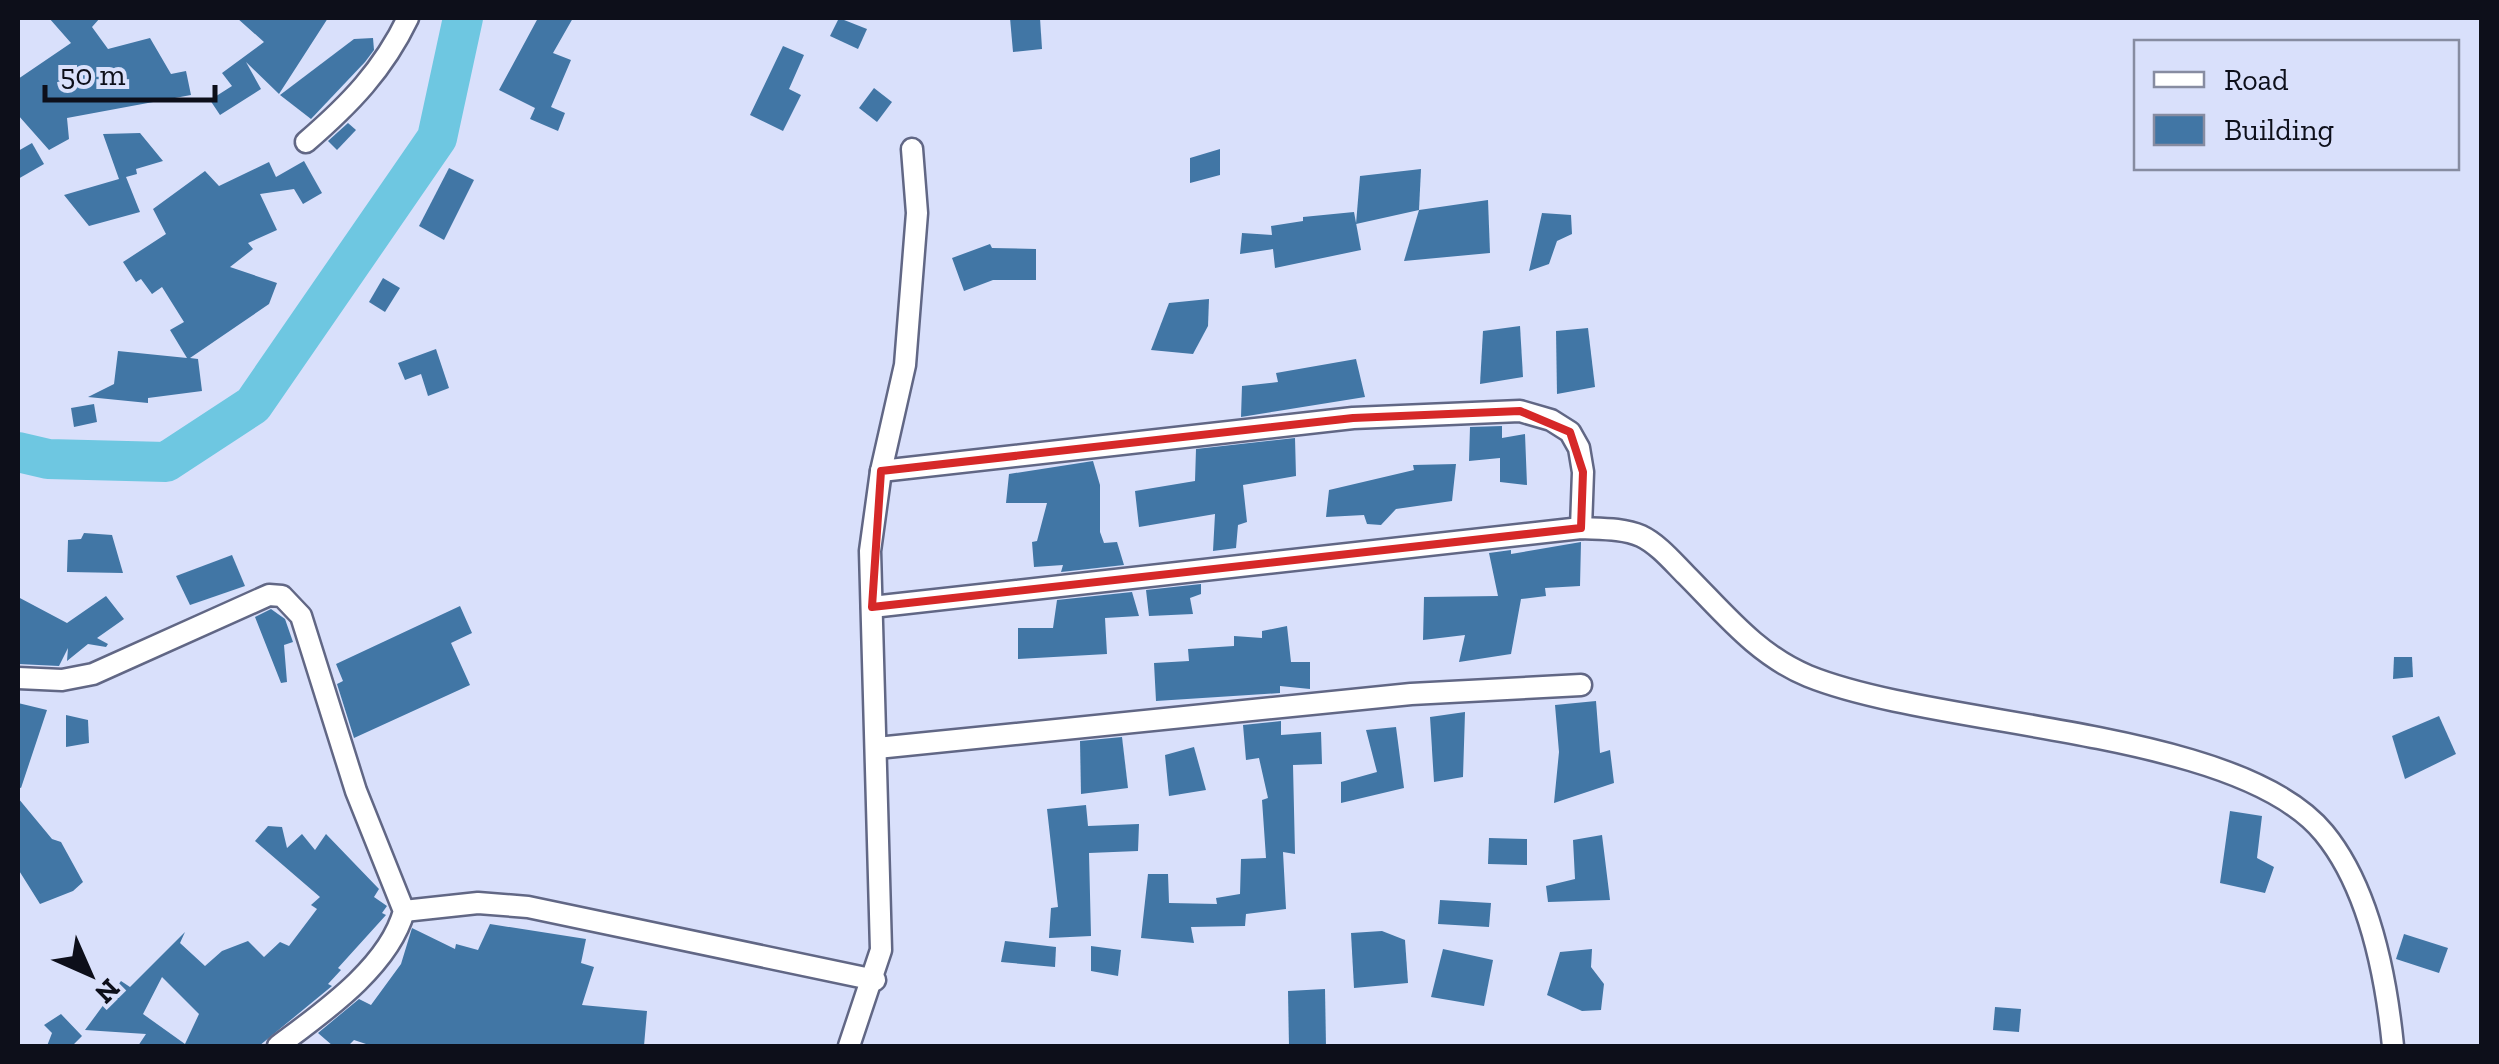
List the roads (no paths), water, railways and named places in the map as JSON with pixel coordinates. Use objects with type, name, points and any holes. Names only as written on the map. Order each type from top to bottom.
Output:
[{"type":"street","points":[[306,142],[370,83],[388,60],[408,18]]},
{"type":"street","points":[[849,1046],[875,980],[881,950],[870,551],[881,471],[905,365],[916,212],[912,148]]},
{"type":"street","points":[[881,471],[1353,418],[1520,412],[1551,420],[1570,432],[1579,448],[1583,472],[1581,528]]},
{"type":"street","points":[[872,607],[1581,528],[1643,536],[1748,638],[1780,664],[1810,677],[1878,697],[2169,756],[2236,775],[2277,795],[2323,831],[2344,861],[2378,954],[2393,1046]]},
{"type":"street","points":[[18,678],[62,680],[93,674],[252,599],[282,596],[301,616],[356,790],[404,911],[393,938],[378,958],[278,1046]]},
{"type":"street","points":[[876,748],[1411,694],[1581,685]]},
{"type":"street","points":[[404,911],[478,904],[528,907],[875,980]]},
{"type":"waterway","points":[[18,452],[48,459],[166,462],[253,405],[437,138],[463,18]]}]
